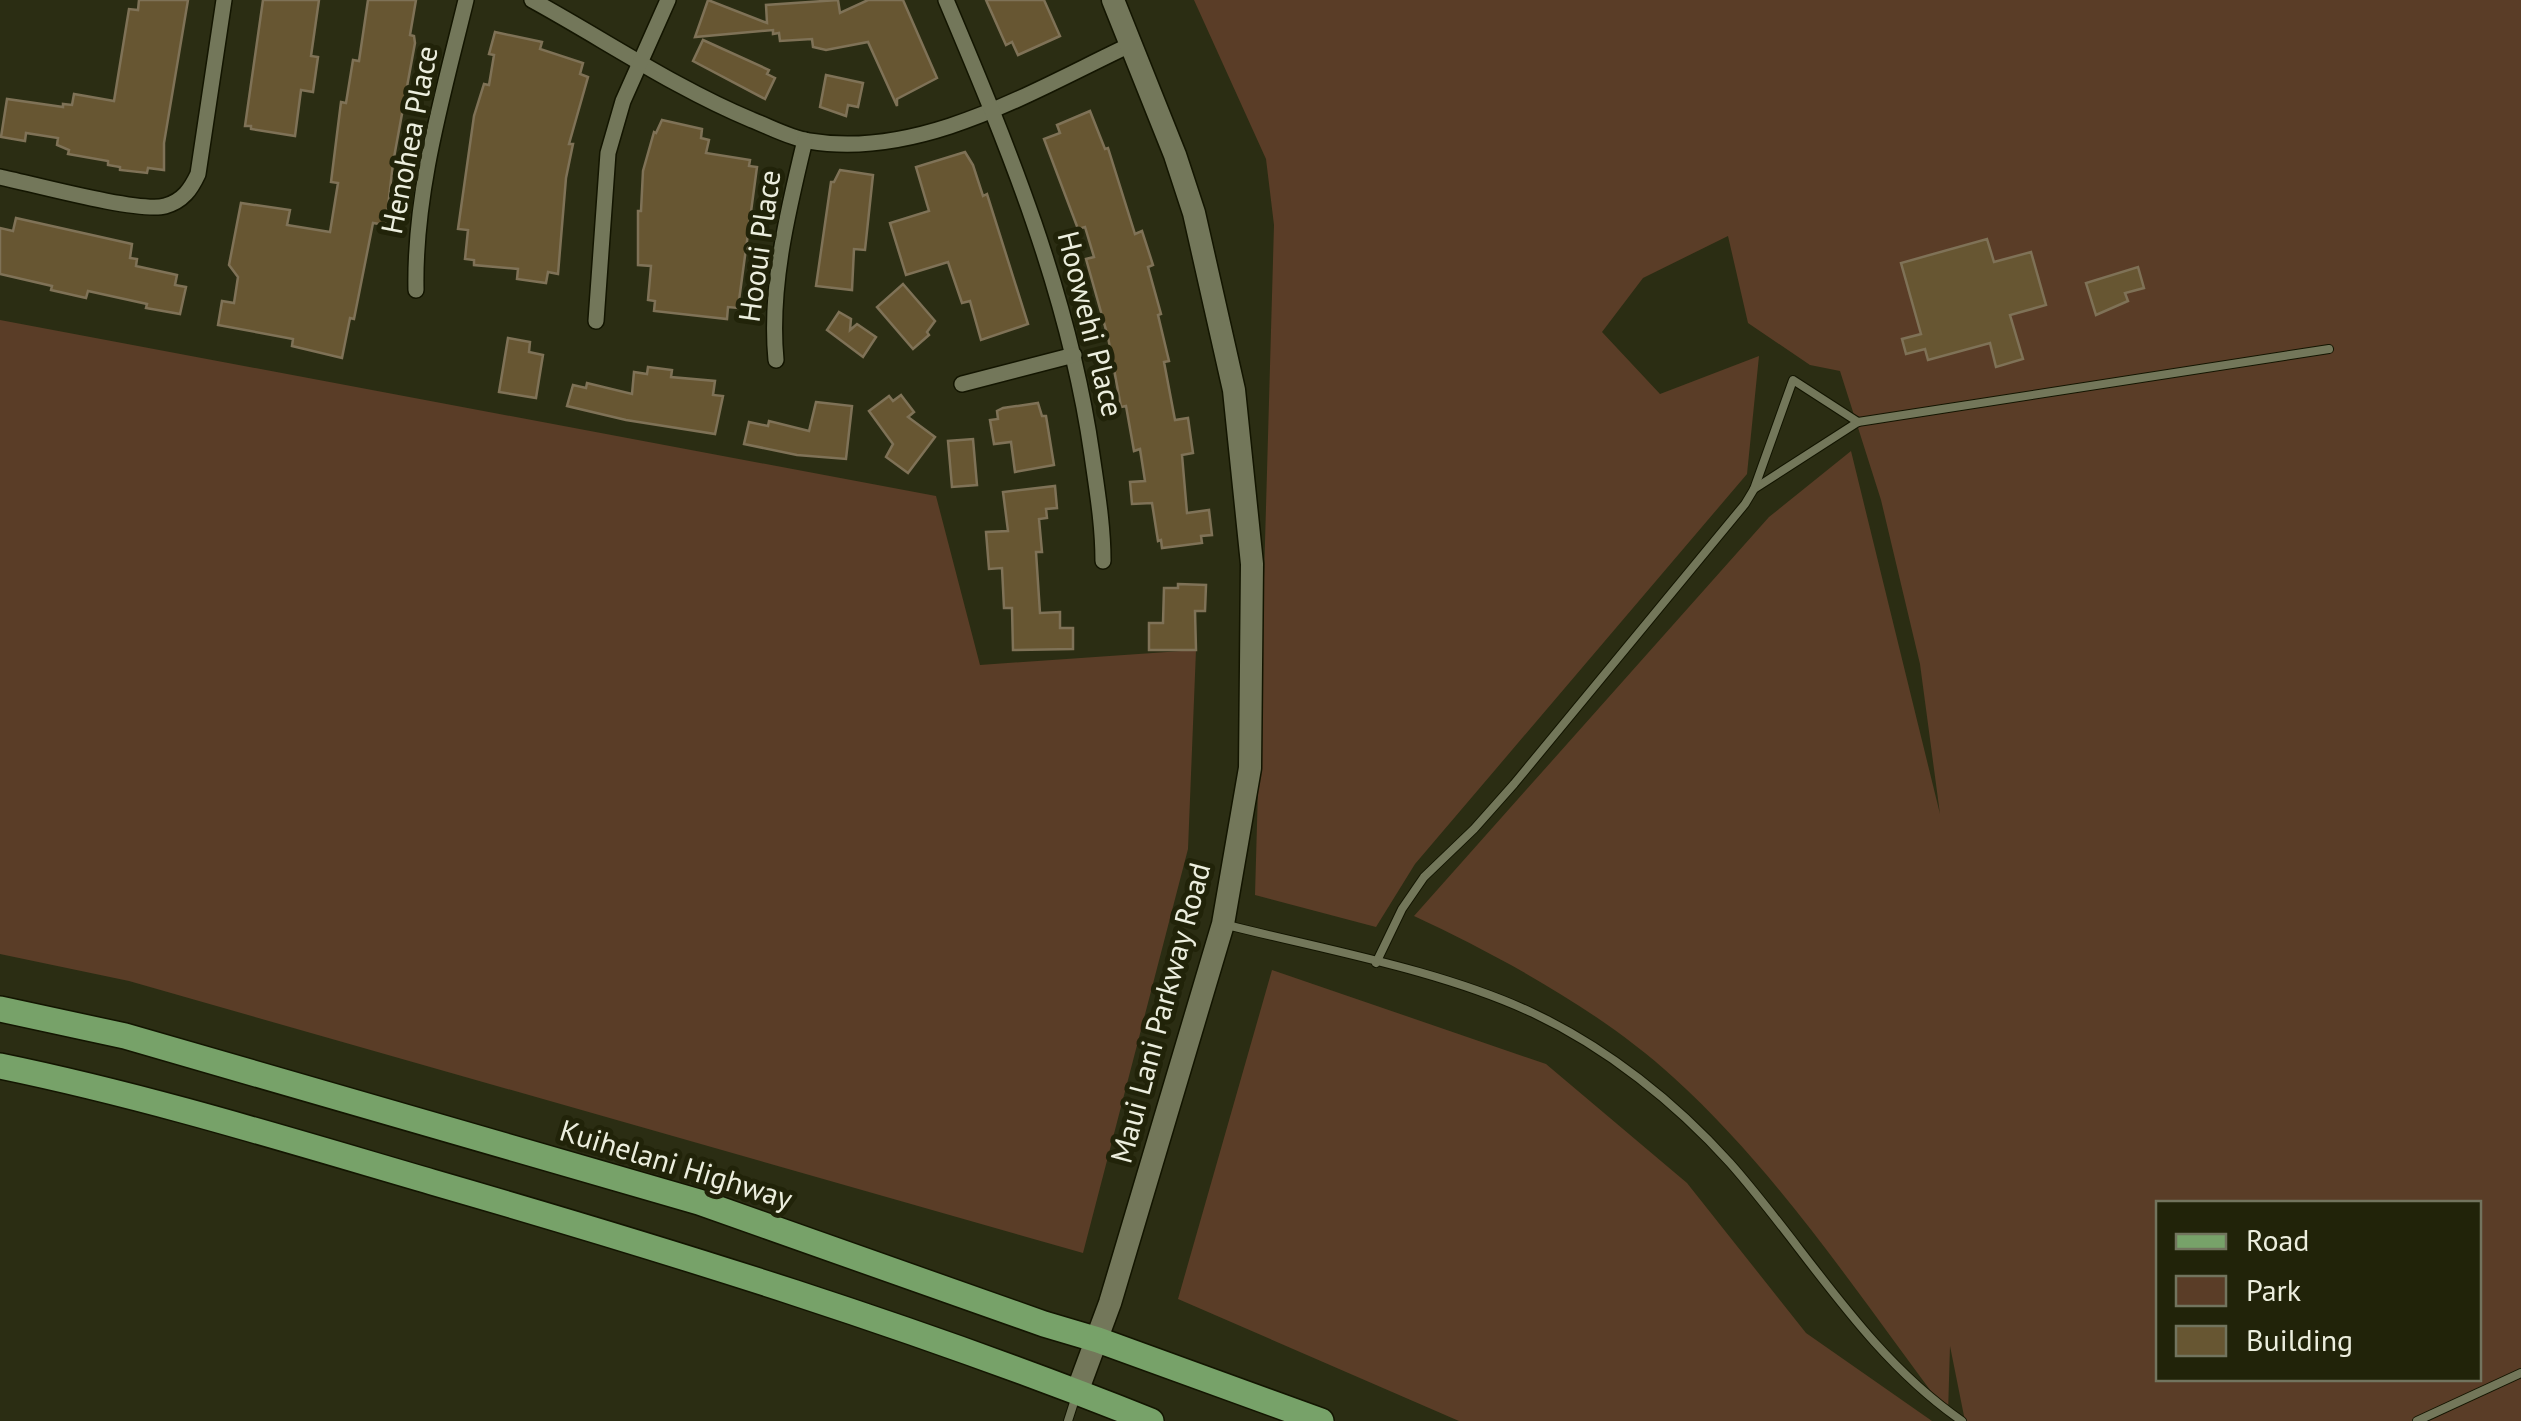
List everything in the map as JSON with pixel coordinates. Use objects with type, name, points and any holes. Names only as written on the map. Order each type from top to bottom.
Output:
[{"type":"main road","name":"Maui Lani Parkway Road","points":[[1077,1392],[1098,1340],[1223,924],[1250,768],[1250,545],[1234,390],[1206,261],[1175,156],[1113,0]]},
{"type":"main road","name":"Kuihelani Highway","points":[[0,1010],[125,1036],[699,1202],[1320,1421]]},
{"type":"main road","points":[[0,1066],[112,1089],[682,1254],[1151,1421]]},
{"type":"street","points":[[0,177],[148,208],[179,200],[198,174],[224,0]]},
{"type":"street","name":"Henohea Place","points":[[416,290],[430,146],[466,0]]},
{"type":"street","points":[[532,0],[711,103],[805,140],[833,144],[886,142],[931,132],[1132,44]]},
{"type":"street","points":[[596,321],[608,153],[623,101],[668,0]]},
{"type":"street","name":"Hoowehi Place","points":[[946,0],[1044,246],[1074,355],[1095,476],[1103,561]]},
{"type":"street","name":"Hooui Place","points":[[776,360],[779,281],[791,199],[805,140]]},
{"type":"street","points":[[962,384],[1074,355]]},
{"type":"lane","points":[[1754,489],[1858,422],[2329,349]]},
{"type":"lane","points":[[1376,963],[1402,909],[1424,877],[1514,784],[1735,518],[1754,489],[1793,380],[1858,422]]},
{"type":"lane","points":[[1223,924],[1473,989],[1534,1013],[1596,1049],[1647,1084],[1696,1127],[1732,1165],[1874,1343],[1908,1378],[1962,1421]]},
{"type":"lane","points":[[2417,1421],[2521,1373]]},
{"type":"lane","points":[[1068,1421],[1077,1392]]},
{"type":"green space","points":[[1194,0],[2521,0],[2521,1421],[1965,1421],[1950,1346],[1948,1414],[1784,1196],[1749,1154],[1673,1077],[1583,1008],[1482,949],[1414,916],[1769,517],[1851,451],[1940,814],[1920,664],[1881,500],[1840,371],[1810,365],[1748,323],[1728,236],[1643,278],[1602,332],[1660,394],[1759,356],[1747,474],[1415,864],[1376,927],[1255,895],[1274,225],[1266,159]]},
{"type":"green space","points":[[0,320],[936,496],[980,665],[1196,650],[1188,849],[1083,1253],[129,981],[0,954]]},
{"type":"green space","points":[[1272,970],[1546,1064],[1687,1183],[1806,1333],[1932,1421],[1459,1421],[1178,1299]]},
{"type":"building","points":[[139,0],[188,0],[164,143],[164,170],[120,170],[108,165],[108,161],[68,154],[69,150],[57,145],[58,138],[26,133],[25,141],[1,137],[7,99],[63,107],[72,105],[74,94],[114,101],[129,9],[138,10]]},
{"type":"building","points":[[263,0],[319,0],[311,56],[318,57],[313,92],[301,90],[295,136],[245,126]]},
{"type":"building","points":[[368,0],[416,0],[410,35],[415,43],[386,225],[373,223],[342,358],[292,346],[293,339],[218,325],[222,301],[234,303],[238,277],[229,265],[241,203],[290,210],[287,225],[330,232],[338,183],[331,182],[341,102],[346,103],[353,60],[359,61]]},
{"type":"building","points":[[708,0],[767,23],[766,5],[838,0],[840,13],[868,0],[903,0],[937,78],[897,99],[897,106],[868,42],[826,50],[813,47],[812,39],[780,41],[779,33],[773,34],[773,30],[695,37]]},
{"type":"building","points":[[986,0],[1044,0],[1060,36],[1018,55],[1012,42],[1006,45]]},
{"type":"building","points":[[495,32],[542,42],[540,49],[583,63],[580,74],[588,77],[569,144],[573,144],[566,178],[558,274],[548,272],[546,283],[517,279],[518,269],[474,265],[474,260],[465,259],[468,230],[458,229],[474,116],[484,84],[489,85],[494,55],[489,54]]},
{"type":"building","points":[[703,40],[769,70],[767,74],[775,78],[765,99],[693,61]]},
{"type":"building","points":[[826,75],[863,83],[858,107],[848,105],[846,116],[820,107]]},
{"type":"building","points":[[1090,111],[1105,149],[1108,148],[1135,234],[1142,231],[1153,265],[1148,267],[1161,314],[1158,315],[1169,361],[1164,362],[1175,420],[1188,418],[1193,453],[1182,455],[1187,513],[1209,510],[1212,535],[1201,536],[1202,543],[1162,548],[1152,503],[1132,504],[1130,482],[1145,481],[1140,449],[1134,451],[1126,406],[1121,407],[1108,337],[1086,259],[1094,257],[1085,227],[1078,229],[1044,139],[1060,133],[1057,125]]},
{"type":"building","points":[[662,120],[702,129],[701,138],[709,140],[706,153],[750,160],[749,166],[757,167],[738,308],[728,307],[727,319],[654,311],[655,301],[648,300],[651,266],[638,265],[638,211],[643,171],[654,132]]},
{"type":"building","points":[[965,152],[983,196],[987,194],[1028,324],[981,340],[970,301],[962,303],[948,262],[906,275],[890,223],[929,211],[916,167]]},
{"type":"building","points":[[840,170],[873,175],[865,250],[854,249],[852,290],[816,286],[831,182]]},
{"type":"building","points":[[16,218],[132,244],[130,258],[137,259],[136,266],[177,275],[175,285],[186,287],[180,314],[88,291],[86,298],[0,274],[0,228],[13,231]]},
{"type":"building","points":[[1987,239],[1994,262],[2031,252],[2046,305],[2010,315],[2023,359],[1996,367],[1990,343],[1928,360],[1925,349],[1906,354],[1902,339],[1921,334],[1901,263]]},
{"type":"building","points":[[2138,267],[2144,288],[2125,293],[2128,301],[2096,315],[2086,283]]},
{"type":"building","points":[[903,284],[935,321],[927,332],[929,335],[913,349],[877,307]]},
{"type":"building","points":[[839,312],[851,319],[850,330],[857,324],[876,337],[863,357],[827,330]]},
{"type":"building","points":[[508,338],[530,342],[529,352],[543,355],[536,398],[499,392]]},
{"type":"building","points":[[648,367],[672,370],[671,377],[715,381],[713,395],[723,396],[715,434],[567,406],[573,385],[586,388],[587,383],[632,394],[634,372],[647,374]]},
{"type":"building","points":[[901,395],[914,412],[908,417],[935,437],[908,473],[886,457],[893,444],[869,411],[889,396],[893,401]]},
{"type":"building","points":[[816,402],[852,406],[846,459],[797,455],[744,444],[749,422],[768,426],[769,421],[809,431]]},
{"type":"building","points":[[1038,403],[1042,416],[1046,416],[1054,465],[1015,472],[1011,442],[994,444],[990,420],[998,419],[997,411],[1003,408]]},
{"type":"building","points":[[973,439],[977,485],[952,487],[948,441]]},
{"type":"building","points":[[1055,486],[1057,508],[1046,509],[1047,518],[1039,519],[1042,552],[1036,552],[1040,613],[1060,612],[1060,628],[1073,628],[1073,649],[1013,650],[1012,608],[1004,608],[1002,568],[989,569],[986,532],[1008,531],[1003,492]]},
{"type":"building","points":[[1178,584],[1206,585],[1205,611],[1195,611],[1196,650],[1149,650],[1149,623],[1163,623],[1164,588],[1178,588]]}]
